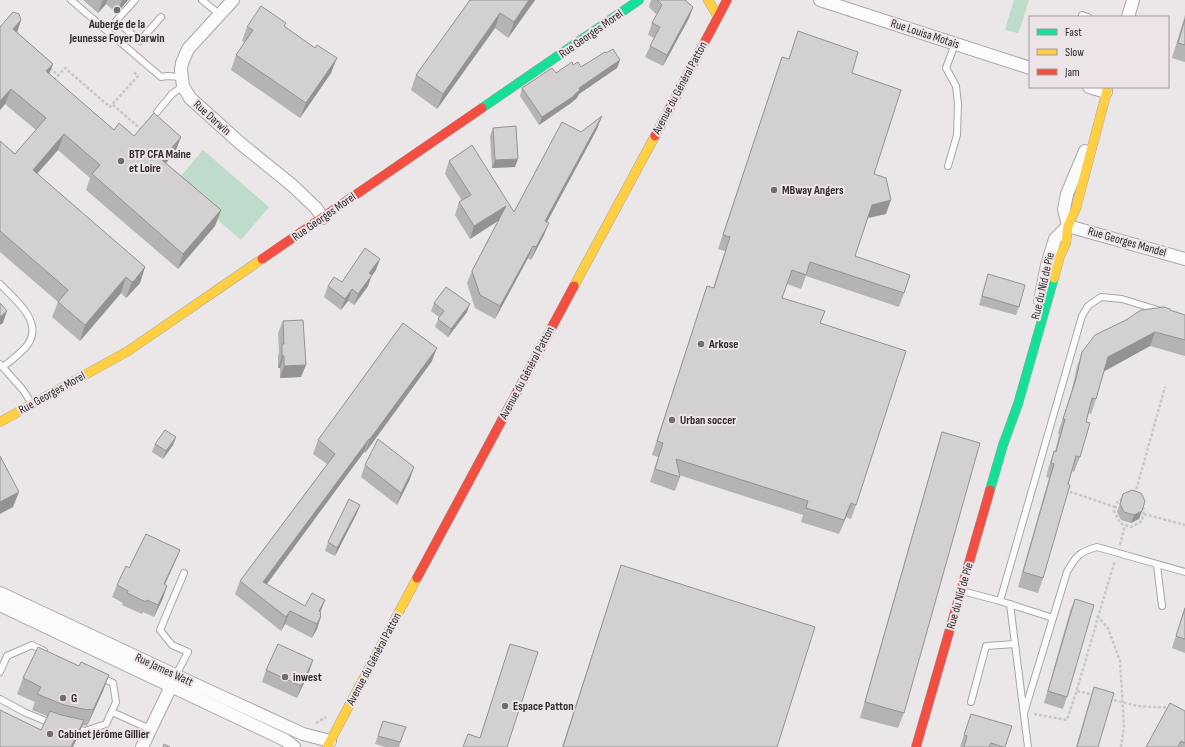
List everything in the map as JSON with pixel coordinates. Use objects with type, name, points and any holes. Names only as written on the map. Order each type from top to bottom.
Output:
[{"type":"street","points":[[182,81],[182,63],[188,49],[233,0]]},
{"type":"street","name":"Rue Georges Morel","points":[[0,422],[128,350],[323,218],[639,0]]},
{"type":"street","points":[[708,0],[718,17]]},
{"type":"street","name":"Avenue du Général Patton","points":[[329,744],[727,0]]},
{"type":"street","name":"Rue Louisa Motais","points":[[820,0],[840,3],[955,44],[1029,68]]},
{"type":"street","points":[[1128,16],[1133,0]]},
{"type":"street","name":"Rue Darwin","points":[[182,81],[190,98],[293,186],[316,208],[323,218]]},
{"type":"street","points":[[1068,226],[1064,209],[1067,194],[1098,123],[1107,90],[1095,88]]},
{"type":"street","name":"Rue Georges Mandel","points":[[1068,226],[1185,259]]},
{"type":"street","name":"Rue du Nid de Pie","points":[[916,747],[1003,445],[1012,403],[1040,302],[1050,254],[1055,239],[1068,226]]},
{"type":"street","name":"Rue James Watt","points":[[0,593],[174,680],[285,740],[294,747]]},
{"type":"street","name":"Rue James Watt","points":[[0,605],[174,680],[329,744]]},
{"type":"street","points":[[142,747],[174,680]]},
{"type":"lane","points":[[71,0],[161,77],[167,76],[182,81],[157,112]]},
{"type":"lane","points":[[135,0],[116,21],[140,41],[161,17]]},
{"type":"lane","points":[[202,0],[219,14]]},
{"type":"lane","points":[[948,166],[957,135],[958,104],[956,86],[946,68],[955,44]]},
{"type":"lane","points":[[0,284],[28,315],[32,328],[28,345],[2,366],[23,390],[32,404]]},
{"type":"lane","points":[[1000,601],[1082,316],[1088,306],[1101,297],[1122,299],[1171,313]]},
{"type":"lane","points":[[1024,713],[1067,572],[1075,558],[1086,550],[1097,548],[1185,572]]},
{"type":"lane","points":[[1157,564],[1162,606]]},
{"type":"lane","points":[[174,680],[188,652],[172,645],[160,630],[184,573]]},
{"type":"lane","points":[[962,591],[1000,601],[1053,618]]},
{"type":"lane","points":[[1010,604],[1028,747]]},
{"type":"lane","points":[[971,702],[986,646],[1015,644]]},
{"type":"lane","points":[[0,672],[8,656],[32,645],[52,654]]},
{"type":"lane","points":[[64,727],[85,731],[106,724],[116,702],[113,683],[93,674]]},
{"type":"lane","points":[[0,699],[26,713],[57,725]]},
{"type":"lane","points":[[112,712],[150,728]]},
{"type":"path","points":[[46,65],[58,75]]},
{"type":"path","points":[[53,81],[65,68],[110,107],[138,76],[133,71]]},
{"type":"path","points":[[113,105],[142,130]]},
{"type":"path","points":[[137,135],[157,112]]},
{"type":"path","points":[[1134,497],[1165,387]]},
{"type":"path","points":[[1062,490],[1115,508]]},
{"type":"path","points":[[1129,495],[1134,497],[1139,498],[1144,514],[1142,520],[1131,527],[1120,523],[1114,511],[1118,501],[1129,495]]},
{"type":"path","points":[[1144,514],[1185,525]]},
{"type":"path","points":[[1024,713],[1067,720],[1077,691],[1097,616],[1125,525]]},
{"type":"path","points":[[1097,616],[1108,628],[1120,661],[1124,726],[1121,747]]},
{"type":"path","points":[[1077,691],[1100,697]]},
{"type":"path","points":[[1108,699],[1138,706],[1174,708]]},
{"type":"green space","points":[[1014,0],[1029,0],[1019,32],[1017,33],[1005,30]]},
{"type":"green space","points":[[203,150],[269,207],[241,240],[175,183]]},
{"type":"building","points":[[470,0],[529,0],[514,22],[500,13],[443,94],[416,75]]},
{"type":"building","points":[[657,0],[685,0],[693,7],[667,55],[650,46],[660,27],[652,23],[662,5]]},
{"type":"building","points":[[261,6],[286,23],[284,26],[315,48],[317,45],[337,58],[306,103],[236,55],[253,30],[247,27]]},
{"type":"building","points":[[13,12],[19,14],[21,20],[13,29],[53,64],[46,71],[114,130],[119,123],[134,136],[154,113],[181,137],[162,160],[221,210],[183,254],[92,174],[100,165],[64,134],[33,170],[145,267],[134,281],[132,282],[126,277],[85,325],[58,302],[68,290],[0,231],[0,141],[15,154],[46,118],[11,89],[0,101],[0,27]]},
{"type":"building","points":[[1185,19],[1185,45],[1178,43]]},
{"type":"building","points":[[798,31],[858,52],[852,73],[901,90],[874,174],[886,178],[891,200],[872,205],[855,256],[910,275],[904,293],[810,262],[806,275],[792,270],[782,298],[825,311],[820,323],[906,351],[856,505],[851,503],[844,520],[806,508],[808,501],[676,459],[680,477],[655,469],[663,443],[657,441],[707,286],[714,288],[730,237],[723,235],[782,57],[789,59]]},
{"type":"building","points":[[613,49],[620,60],[579,88],[580,90],[574,96],[542,117],[522,88],[552,68],[556,73],[572,62],[573,65],[578,62],[581,67],[605,52],[606,53]]},
{"type":"building","points":[[602,116],[545,221],[549,223],[536,247],[533,246],[500,306],[480,295],[472,271],[506,206],[474,226],[459,202],[471,195],[449,161],[472,145],[514,212],[562,122],[581,132]]},
{"type":"building","points":[[516,126],[518,159],[495,160],[493,128]]},
{"type":"building","points":[[365,248],[380,259],[369,273],[372,275],[358,294],[352,289],[345,299],[328,286],[334,277],[342,282]]},
{"type":"building","points":[[988,274],[1025,285],[1019,307],[982,296]]},
{"type":"building","points":[[446,287],[470,304],[451,329],[438,319],[444,311],[434,303]]},
{"type":"building","points":[[0,303],[7,311],[0,317]]},
{"type":"building","points":[[1164,307],[1185,315],[1185,340],[1155,332],[1108,357],[1096,399],[1092,398],[1086,422],[1090,423],[1080,457],[1076,456],[1068,484],[1070,485],[1043,578],[1023,572],[1054,464],[1051,463],[1054,451],[1056,452],[1065,419],[1063,419],[1076,379],[1082,352],[1095,335],[1126,320],[1141,310]]},
{"type":"building","points":[[303,320],[306,365],[284,366],[284,356],[282,356],[282,344],[284,344],[283,321]]},
{"type":"building","points":[[403,323],[437,348],[263,582],[305,606],[312,593],[325,600],[319,611],[321,616],[317,624],[290,611],[286,617],[240,581],[335,454],[318,440]]},
{"type":"building","points":[[165,430],[176,437],[166,451],[155,444]]},
{"type":"building","points":[[942,432],[980,443],[904,713],[865,702]]},
{"type":"building","points":[[378,439],[414,467],[401,493],[365,465]]},
{"type":"building","points":[[0,456],[19,492],[0,502]]},
{"type":"building","points":[[1132,490],[1141,493],[1145,501],[1142,511],[1134,515],[1124,512],[1120,504],[1123,494]]},
{"type":"building","points":[[349,499],[360,505],[337,548],[328,542]]},
{"type":"building","points":[[146,534],[180,550],[164,584],[167,586],[158,605],[147,600],[146,602],[127,593],[128,591],[117,585],[126,566],[129,568]]},
{"type":"building","points":[[621,565],[815,627],[777,747],[563,747]]},
{"type":"building","points":[[1075,599],[1094,605],[1067,697],[1048,691]]},
{"type":"building","points":[[1185,608],[1185,639],[1176,636]]},
{"type":"building","points":[[278,644],[313,660],[301,686],[266,670]]},
{"type":"building","name":"Espace Patton","points":[[510,644],[538,652],[507,747],[463,747],[468,734],[480,738]]},
{"type":"building","points":[[38,647],[79,666],[81,662],[109,675],[93,710],[64,705],[37,694],[41,687],[23,678]]},
{"type":"building","points":[[1094,687],[1114,693],[1098,747],[1077,747]]},
{"type":"building","points":[[1170,703],[1185,711],[1185,743],[1181,741],[1178,747],[1146,747]]},
{"type":"building","points":[[0,710],[41,730],[50,711],[84,720],[71,747],[0,747]]},
{"type":"building","points":[[971,714],[1012,726],[1005,747],[991,743],[989,747],[964,747],[967,736],[964,735]]},
{"type":"building","points":[[383,721],[406,727],[400,742],[378,736]]},
{"type":"building","points":[[164,744],[170,747],[163,747]]},
{"type":"traffic: fast","points":[[482,108],[639,0]]},
{"type":"traffic: fast","points":[[990,490],[1003,445],[1018,404],[1054,278]]},
{"type":"traffic: slow","points":[[708,0],[718,17]]},
{"type":"traffic: slow","points":[[1054,278],[1060,256],[1066,243],[1068,226],[1076,208],[1108,88]]},
{"type":"traffic: slow","points":[[574,286],[655,136]]},
{"type":"traffic: slow","points":[[0,422],[128,351],[262,259]]},
{"type":"traffic: slow","points":[[327,747],[417,578]]},
{"type":"traffic: jam","points":[[655,136],[727,0]]},
{"type":"traffic: jam","points":[[262,259],[482,108]]},
{"type":"traffic: jam","points":[[417,578],[574,286]]},
{"type":"traffic: jam","points":[[916,747],[990,490]]},
{"type":"place","name":"Auberge de la Jeunesse Foyer Darwin","points":[[117,10]]},
{"type":"place","name":"BTP CFA Maine et Loire","points":[[121,161]]},
{"type":"place","name":"MBway Angers","points":[[774,190]]},
{"type":"place","name":"Arkose","points":[[701,344]]},
{"type":"place","name":"Urban soccer","points":[[672,420]]},
{"type":"place","name":"inwest","points":[[285,677]]},
{"type":"place","name":"G","points":[[63,698]]},
{"type":"place","name":"Espace Patton","points":[[505,706]]},
{"type":"place","name":"Cabinet Jérôme Gillier","points":[[50,734]]}]
